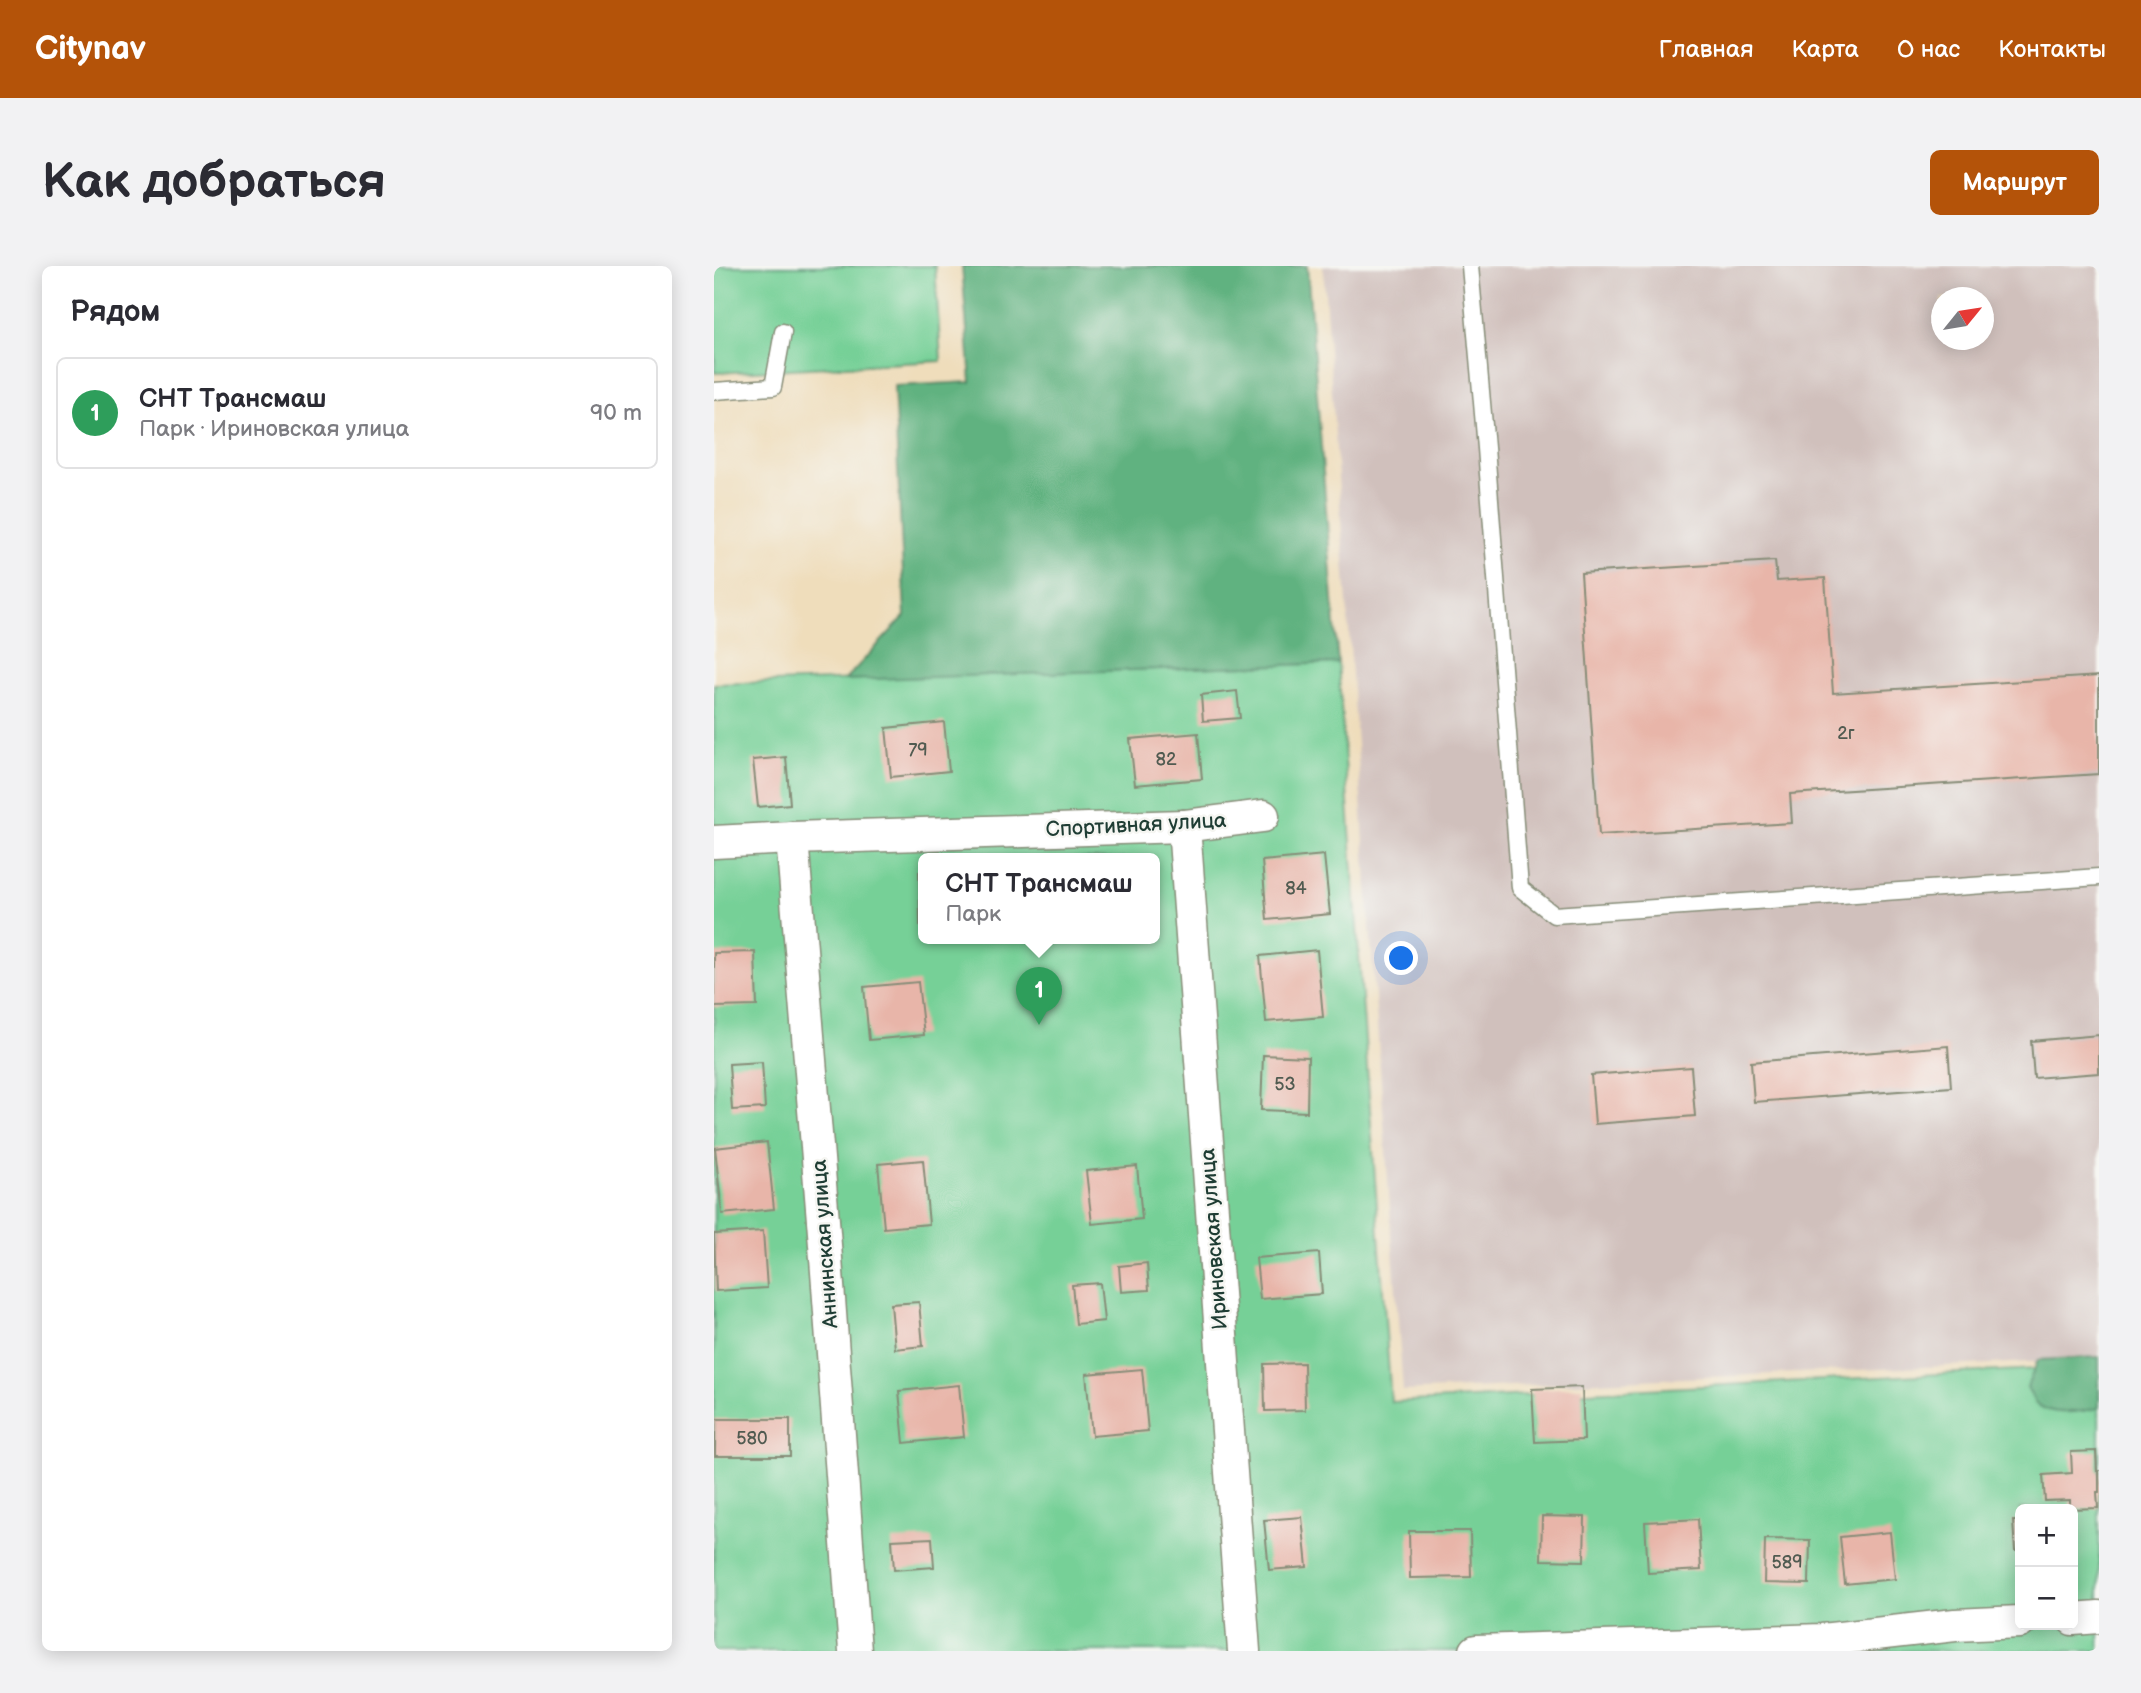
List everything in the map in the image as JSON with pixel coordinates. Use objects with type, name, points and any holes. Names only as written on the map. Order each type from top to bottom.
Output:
[{"type":"street","name":"Спортивная улица","points":[[714,842],[1184,827],[1263,816]]},
{"type":"street","name":"Ириновская улица","points":[[1184,827],[1244,1651]]},
{"type":"street","name":"Аннинская улица","points":[[792,838],[855,1651]]},
{"type":"street","points":[[2078,1619],[2099,1618]]},
{"type":"street","points":[[1476,1651],[1822,1640],[1955,1625],[2015,1622]]},
{"type":"lane","points":[[1470,266],[1520,888],[1554,915],[2099,877]]},
{"type":"lane","points":[[714,391],[774,387],[783,332]]},
{"type":"shaded area","points":[[1323,266],[2099,266],[2099,1359],[1403,1391]]},
{"type":"green space","points":[[714,266],[935,266],[941,361],[715,373]]},
{"type":"green space","points":[[962,266],[1307,266],[1338,663],[845,680],[905,616],[894,386],[971,382]]},
{"type":"green space","points":[[1338,663],[1391,1402],[2099,1366],[2099,1651],[714,1651],[714,684]]},
{"type":"green space","points":[[2099,1357],[2099,1408],[2057,1412],[2042,1407],[2033,1400],[2027,1387],[2038,1360]]},
{"type":"building","points":[[1775,561],[1777,581],[1825,578],[1833,693],[2099,676],[2099,774],[1790,794],[1792,823],[1599,835],[1581,573]]},
{"type":"building","points":[[1237,691],[1240,718],[1203,721],[1201,695]]},
{"type":"building","points":[[944,722],[949,771],[891,777],[886,728]]},
{"type":"building","points":[[1198,733],[1202,779],[1135,785],[1130,739]]},
{"type":"building","points":[[786,757],[790,804],[758,807],[753,760]]},
{"type":"building","points":[[1324,855],[1330,914],[1267,920],[1262,861]]},
{"type":"building","points":[[1317,950],[1323,1017],[1266,1022],[1260,956]]},
{"type":"building","points":[[755,952],[757,1006],[714,1007],[714,953]]},
{"type":"building","points":[[918,982],[924,1035],[869,1040],[864,987]]},
{"type":"building","points":[[2099,1035],[2099,1073],[2034,1078],[2031,1041]]},
{"type":"building","points":[[1948,1046],[1951,1087],[1754,1102],[1751,1062]]},
{"type":"building","points":[[1263,1055],[1308,1057],[1307,1112],[1261,1110]]},
{"type":"building","points":[[762,1062],[765,1108],[732,1110],[729,1064]]},
{"type":"building","points":[[1691,1067],[1695,1116],[1595,1124],[1591,1075]]},
{"type":"building","points":[[767,1142],[774,1209],[722,1214],[715,1148]]},
{"type":"building","points":[[923,1160],[929,1224],[884,1228],[878,1164]]},
{"type":"building","points":[[1137,1166],[1142,1219],[1092,1224],[1086,1171]]},
{"type":"building","points":[[763,1231],[767,1288],[716,1291],[714,1234]]},
{"type":"building","points":[[1319,1253],[1322,1294],[1260,1299],[1256,1258]]},
{"type":"building","points":[[1147,1263],[1149,1290],[1121,1292],[1119,1266]]},
{"type":"building","points":[[1100,1283],[1104,1321],[1076,1324],[1072,1285]]},
{"type":"building","points":[[919,1302],[923,1346],[895,1349],[891,1304]]},
{"type":"building","points":[[1304,1363],[1305,1410],[1265,1411],[1264,1364]]},
{"type":"building","points":[[1142,1369],[1148,1431],[1092,1436],[1086,1374]]},
{"type":"building","points":[[959,1385],[964,1437],[904,1443],[899,1391]]},
{"type":"building","points":[[1582,1387],[1584,1440],[1535,1442],[1532,1389]]},
{"type":"building","points":[[715,1419],[790,1419],[790,1456],[715,1456]]},
{"type":"building","points":[[2096,1451],[2099,1471],[2098,1508],[2078,1509],[2078,1504],[2070,1504],[2070,1500],[2045,1501],[2043,1475],[2072,1473],[2071,1452]]},
{"type":"building","points":[[1542,1516],[1585,1517],[1584,1561],[1541,1560]]},
{"type":"building","points":[[1302,1517],[1307,1567],[1269,1570],[1264,1520]]},
{"type":"building","points":[[1698,1519],[1701,1570],[1648,1573],[1645,1522]]},
{"type":"building","points":[[1409,1531],[1470,1531],[1471,1577],[1410,1578]]},
{"type":"building","points":[[1890,1532],[1895,1579],[1845,1584],[1840,1537]]},
{"type":"building","points":[[932,1538],[934,1567],[894,1570],[892,1540]]},
{"type":"building","points":[[1765,1539],[1810,1540],[1809,1584],[1764,1583]]},
{"type":"place","name":"СНТ Трансмаш","points":[[1039,1025]]}]
